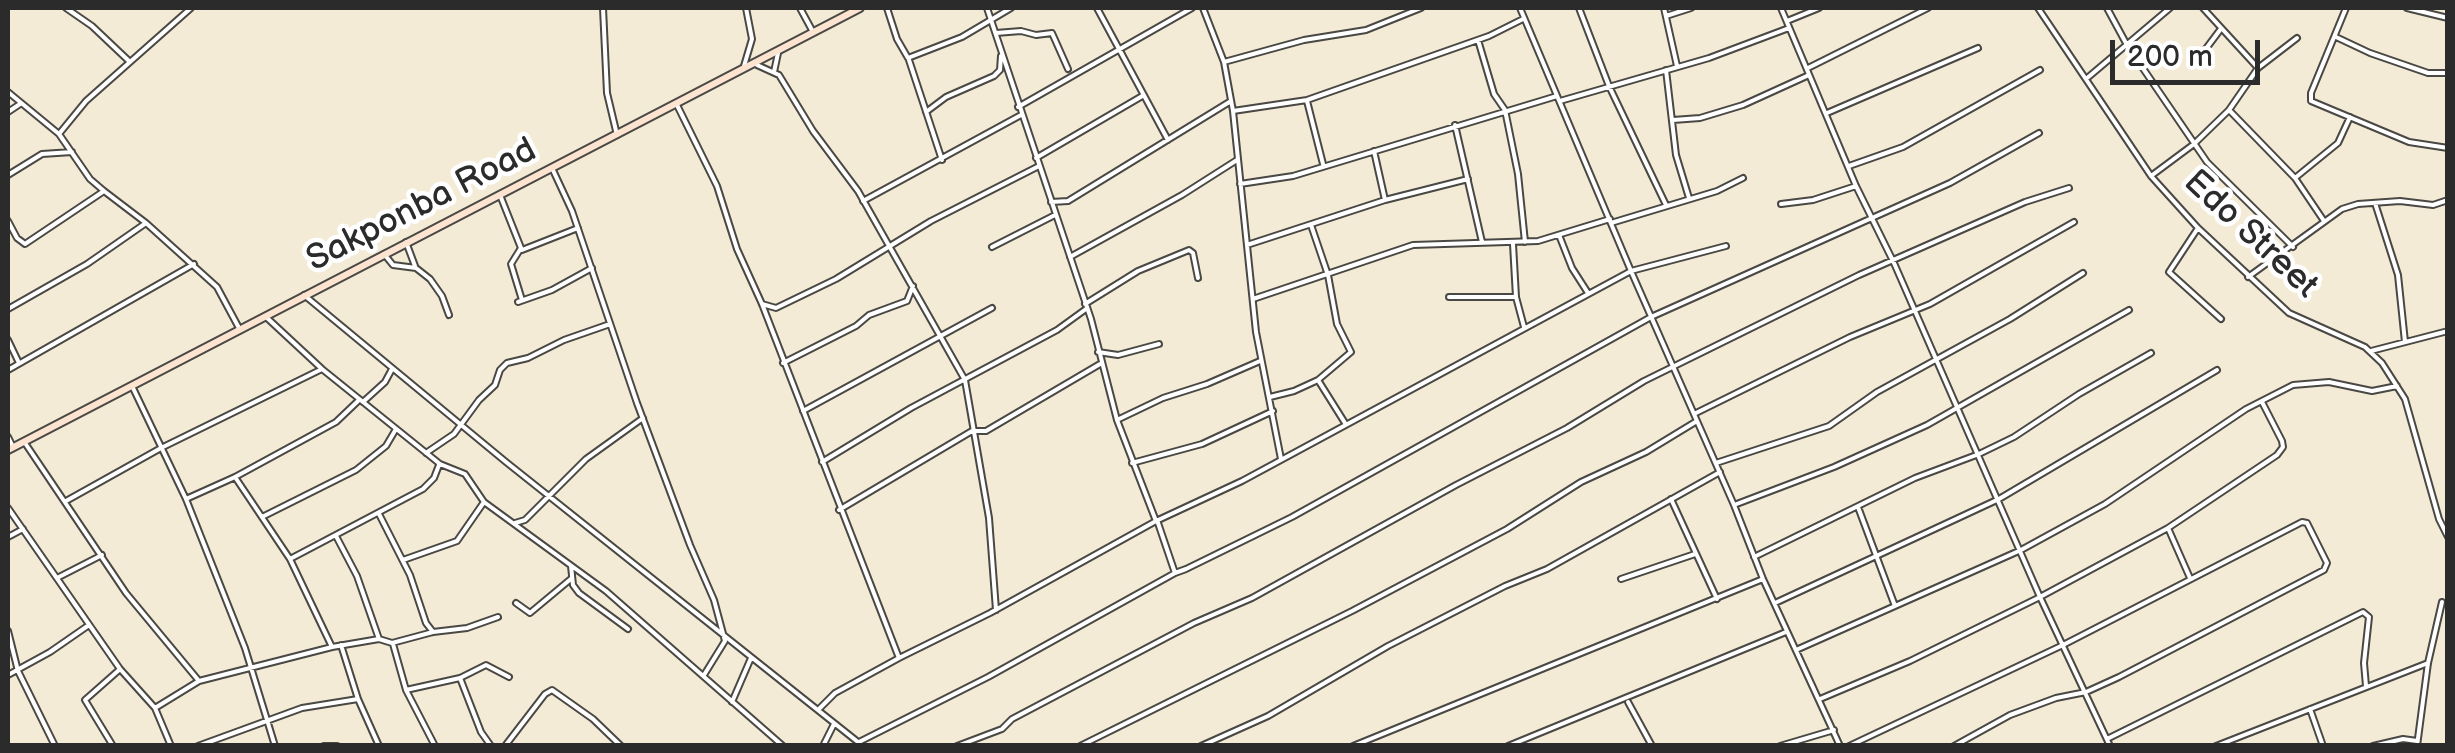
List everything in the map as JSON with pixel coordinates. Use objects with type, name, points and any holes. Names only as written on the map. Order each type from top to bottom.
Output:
[{"type":"main road","name":"Sakponba Road","points":[[10,448],[860,8]]},
{"type":"street","points":[[66,8],[92,26],[130,62]]},
{"type":"street","points":[[59,134],[86,100],[191,8]]},
{"type":"street","points":[[603,8],[607,94],[617,135]]},
{"type":"street","points":[[743,68],[752,40],[746,8]]},
{"type":"street","points":[[800,8],[813,32]]},
{"type":"street","points":[[887,8],[942,160]]},
{"type":"street","points":[[987,8],[1086,306],[1117,420],[1176,573]]},
{"type":"street","points":[[908,58],[962,37],[1011,8]]},
{"type":"street","points":[[1097,8],[1168,141]]},
{"type":"street","points":[[1018,107],[1192,8]]},
{"type":"street","points":[[1203,8],[1224,62],[1233,111],[1253,298],[1281,459]]},
{"type":"street","points":[[1224,62],[1304,40],[1366,30],[1421,8]]},
{"type":"street","points":[[1520,8],[1763,579],[1840,746]]},
{"type":"street","points":[[1579,8],[1609,86],[1666,205]]},
{"type":"street","points":[[1664,8],[1677,67]]},
{"type":"street","points":[[1666,16],[1691,8]]},
{"type":"street","points":[[1781,8],[1856,186],[1894,262],[2040,597],[2110,746]]},
{"type":"street","points":[[1787,21],[1819,8]]},
{"type":"street","points":[[1673,120],[1700,118],[1744,105],[1928,8]]},
{"type":"street","name":"Edo Street","points":[[2038,8],[2152,176],[2198,228],[2293,316],[2371,351],[2398,385],[2448,538]]},
{"type":"street","points":[[2107,8],[2126,45],[2207,162],[2293,247]]},
{"type":"street","points":[[2084,80],[2170,8]]},
{"type":"street","points":[[2203,8],[2258,68]]},
{"type":"street","points":[[2346,8],[2310,97],[2314,104],[2408,142],[2448,148]]},
{"type":"street","points":[[2406,8],[2448,18]]},
{"type":"street","points":[[1233,111],[1307,100],[1478,40],[1525,18]]},
{"type":"street","points":[[1240,184],[1293,176],[1323,164],[1399,145],[1454,124],[1677,67],[1790,28]]},
{"type":"street","points":[[2199,58],[2222,28]]},
{"type":"street","points":[[996,33],[1052,33],[1068,69]]},
{"type":"street","points":[[2336,36],[2370,53],[2428,73],[2448,73]]},
{"type":"street","points":[[2152,176],[2194,144],[2229,110],[2258,68],[2297,38]]},
{"type":"street","points":[[1478,40],[1494,94],[1505,110],[1518,174],[1525,242]]},
{"type":"street","points":[[1827,113],[1978,48]]},
{"type":"street","points":[[774,72],[778,53]]},
{"type":"street","points":[[926,112],[997,74],[1002,54]]},
{"type":"street","points":[[752,64],[774,72],[863,201],[942,333],[965,380],[989,518],[996,610]]},
{"type":"street","points":[[1666,70],[1676,156],[1690,199]]},
{"type":"street","points":[[1849,166],[1903,147],[2040,70]]},
{"type":"street","points":[[8,92],[59,134],[104,191],[194,264],[222,294],[239,328]]},
{"type":"street","points":[[1036,158],[1144,95]]},
{"type":"street","points":[[1307,100],[1323,164]]},
{"type":"street","points":[[1051,202],[1068,201],[1231,101]]},
{"type":"street","points":[[8,112],[21,103]]},
{"type":"street","points":[[676,103],[717,186],[737,250],[762,304],[899,658]]},
{"type":"street","points":[[2229,110],[2294,178],[2324,222]]},
{"type":"street","points":[[863,201],[1021,115]]},
{"type":"street","points":[[2294,178],[2338,144],[2350,118]]},
{"type":"street","points":[[1454,124],[1482,242]]},
{"type":"street","points":[[304,295],[861,744],[1085,620],[1292,517],[1651,317],[1950,184],[2039,134]]},
{"type":"street","points":[[1374,150],[1385,200]]},
{"type":"street","points":[[8,176],[42,154],[72,152]]},
{"type":"street","points":[[1070,256],[1237,160]]},
{"type":"street","points":[[762,304],[776,308],[1038,166]]},
{"type":"street","points":[[552,168],[578,228],[643,418],[690,545],[710,586],[725,636],[704,675]]},
{"type":"street","points":[[1253,298],[1413,246],[1513,243],[1560,236],[1717,191],[1743,178]]},
{"type":"street","points":[[1248,245],[1385,200],[1468,179]]},
{"type":"street","points":[[1780,204],[1813,200],[1856,186]]},
{"type":"street","points":[[956,746],[1002,728],[1012,719],[1194,623],[1252,598],[1672,368],[1859,275],[2025,202],[2069,188]]},
{"type":"street","points":[[8,222],[22,243],[28,243],[104,191]]},
{"type":"street","points":[[500,194],[520,250]]},
{"type":"street","points":[[2248,277],[2342,210],[2375,202],[2433,205],[2448,200]]},
{"type":"street","points":[[2375,202],[2398,275],[2405,342]]},
{"type":"street","points":[[992,247],[1056,215]]},
{"type":"street","points":[[1694,414],[1850,337],[1915,310],[2074,222]]},
{"type":"street","points":[[8,309],[87,264],[146,223]]},
{"type":"street","points":[[1270,397],[1294,392],[1318,380],[1351,352],[1337,324],[1328,275],[1311,226]]},
{"type":"street","points":[[578,228],[520,250],[510,264],[520,301],[552,290],[592,268]]},
{"type":"street","points":[[2198,228],[2169,272],[2221,319]]},
{"type":"street","points":[[1560,236],[1572,268],[1588,293]]},
{"type":"street","points":[[406,242],[416,268],[434,283],[449,315]]},
{"type":"street","points":[[1513,243],[1516,297],[1524,327]]},
{"type":"street","points":[[819,709],[835,693],[899,658],[1631,271],[1726,246]]},
{"type":"street","points":[[822,462],[910,408],[1057,330],[1138,271],[1189,250],[1193,252],[1198,278]]},
{"type":"street","points":[[384,254],[393,265],[416,268]]},
{"type":"street","points":[[8,370],[194,264]]},
{"type":"street","points":[[1716,463],[1829,426],[1877,392],[2083,273]]},
{"type":"street","points":[[783,363],[856,326],[869,315],[907,301],[913,286]]},
{"type":"street","points":[[1449,297],[1516,297]]},
{"type":"street","points":[[803,411],[992,308]]},
{"type":"street","points":[[1734,506],[1834,468],[1926,425],[2129,310]]},
{"type":"street","points":[[265,316],[322,369],[426,453],[464,474],[484,502],[606,591],[784,746]]},
{"type":"street","points":[[426,453],[462,424],[495,385],[507,363],[610,324]]},
{"type":"street","points":[[2371,351],[2448,332]]},
{"type":"street","points":[[8,340],[19,364]]},
{"type":"street","points":[[1098,352],[1118,355],[1158,344]]},
{"type":"street","points":[[1754,557],[1915,478],[2014,437],[2151,353]]},
{"type":"street","points":[[1117,420],[1262,360]]},
{"type":"street","points":[[840,510],[972,432],[986,431],[1101,364]]},
{"type":"street","points":[[186,499],[235,478],[336,422],[385,382],[392,368]]},
{"type":"street","points":[[66,501],[161,448],[322,369]]},
{"type":"street","points":[[1775,603],[1999,499],[2217,370]]},
{"type":"street","points":[[1318,380],[1346,424]]},
{"type":"street","points":[[1796,650],[2022,550],[2105,504],[2261,401],[2293,385],[2311,382],[2372,391],[2398,385]]},
{"type":"street","points":[[132,386],[186,499],[251,668],[275,746]]},
{"type":"street","points":[[1820,699],[1896,668],[2168,528],[2281,451],[2282,441],[2261,401]]},
{"type":"street","points":[[1132,463],[1202,444],[1273,410]]},
{"type":"street","points":[[515,523],[525,520],[586,458],[643,418]]},
{"type":"street","points":[[1080,746],[1352,611],[1507,529],[1581,482],[1646,452],[1696,421]]},
{"type":"street","points":[[262,517],[356,470],[386,446],[396,428]]},
{"type":"street","points":[[8,437],[10,448]]},
{"type":"street","points":[[24,442],[126,594],[199,681]]},
{"type":"street","points":[[290,559],[423,489],[440,464]]},
{"type":"street","points":[[1202,746],[1268,716],[1388,646],[1547,568],[1720,472]]},
{"type":"street","points":[[235,478],[290,559],[332,647]]},
{"type":"street","points":[[1671,500],[1717,599]]},
{"type":"street","points":[[403,560],[457,540],[484,502]]},
{"type":"street","points":[[1858,507],[1896,607]]},
{"type":"street","points":[[8,508],[120,669],[156,708],[172,746]]},
{"type":"street","points":[[378,512],[433,632]]},
{"type":"street","points":[[1849,746],[2063,645],[2307,522],[2326,562],[2324,570],[2086,692],[2010,714],[1954,746]]},
{"type":"street","points":[[2168,528],[2191,580]]},
{"type":"street","points":[[8,538],[23,530]]},
{"type":"street","points":[[336,536],[357,576],[380,640]]},
{"type":"street","points":[[1621,580],[1695,554]]},
{"type":"street","points":[[57,578],[102,555]]},
{"type":"street","points":[[572,566],[572,578],[579,593],[628,629]]},
{"type":"street","points":[[516,603],[530,613],[554,597],[572,578]]},
{"type":"street","points":[[1354,746],[1763,579]]},
{"type":"street","points":[[2374,746],[2403,740],[2417,743],[2428,662],[2442,602]]},
{"type":"street","points":[[2108,739],[2363,612],[2369,617],[2366,686]]},
{"type":"street","points":[[156,708],[199,681],[341,644],[380,640],[392,643],[467,628],[498,617]]},
{"type":"street","points":[[8,675],[89,624]]},
{"type":"street","points":[[8,631],[18,672],[55,746]]},
{"type":"street","points":[[1508,746],[1786,632]]},
{"type":"street","points":[[392,643],[406,690],[435,746]]},
{"type":"street","points":[[341,644],[358,699],[379,746]]},
{"type":"street","points":[[732,702],[751,658]]},
{"type":"street","points":[[2216,746],[2428,662]]},
{"type":"street","points":[[406,690],[460,678],[486,665],[509,677]]},
{"type":"street","points":[[113,746],[85,700],[120,669]]},
{"type":"street","points":[[460,678],[481,732],[491,746]]},
{"type":"street","points":[[505,746],[552,690],[593,719],[621,746]]},
{"type":"street","points":[[198,746],[302,708],[358,699]]},
{"type":"street","points":[[1627,700],[1652,746]]},
{"type":"street","points":[[2310,709],[2323,746]]},
{"type":"street","points":[[823,746],[834,722]]},
{"type":"street","points":[[1780,746],[1834,730]]},
{"type":"street","points":[[324,746],[336,746]]}]
